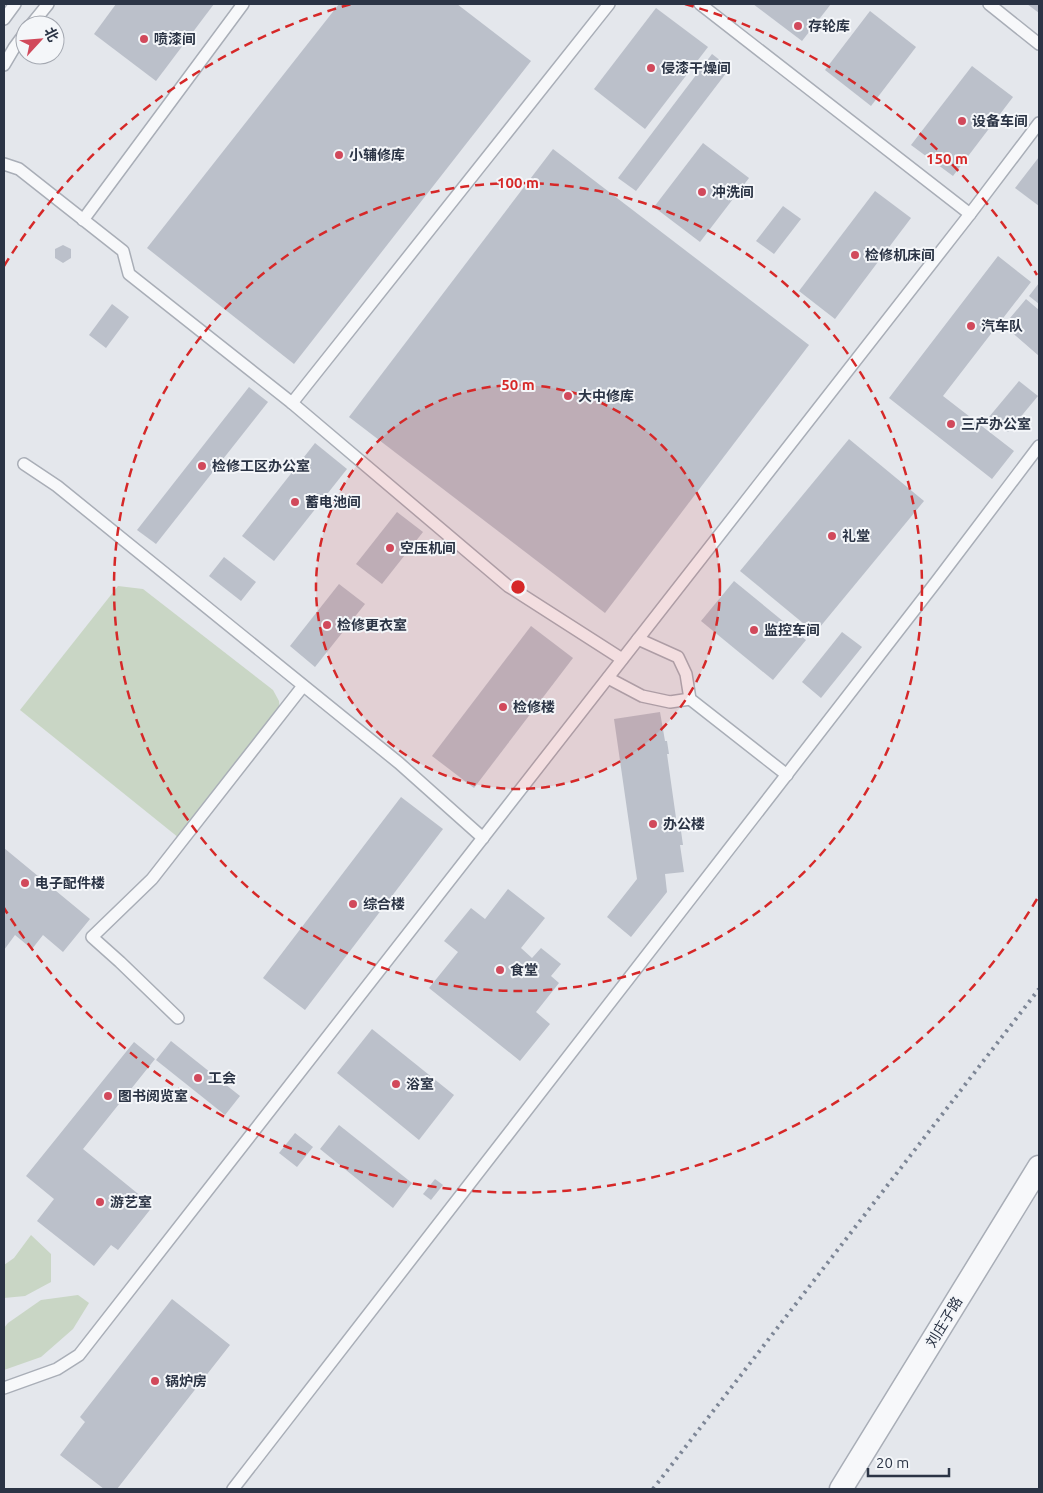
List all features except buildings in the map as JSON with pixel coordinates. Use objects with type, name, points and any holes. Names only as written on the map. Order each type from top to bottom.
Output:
[{"type":"street","name":"刘庄子路","points":[[845,1483],[1039,1166]]},
{"type":"lane","points":[[4,19],[15,4]]},
{"type":"lane","points":[[39,15],[48,4]]},
{"type":"lane","points":[[83,220],[243,4]]},
{"type":"lane","points":[[292,403],[609,4]]},
{"type":"lane","points":[[700,4],[970,214]]},
{"type":"lane","points":[[988,4],[1039,44]]},
{"type":"lane","points":[[4,66],[15,47]]},
{"type":"lane","points":[[4,1388],[57,1370],[79,1355],[970,214],[1039,123]]},
{"type":"lane","points":[[4,164],[18,169],[123,251],[129,274],[292,403],[508,586],[622,659]]},
{"type":"lane","points":[[233,1489],[930,590],[1039,446]]},
{"type":"lane","points":[[24,464],[57,486],[399,763],[482,838]]},
{"type":"lane","points":[[638,639],[678,657],[686,674],[690,699],[787,775]]},
{"type":"lane","points":[[608,678],[642,696],[670,702],[690,699]]},
{"type":"lane","points":[[178,1018],[92,937],[152,879],[304,686]]},
{"type":"green space","points":[[118,586],[143,589],[273,690],[279,701],[280,713],[179,838],[20,710]]},
{"type":"green space","points":[[31,1235],[51,1254],[51,1282],[25,1296],[4,1298],[4,1265],[14,1258]]},
{"type":"green space","points":[[78,1295],[89,1303],[73,1329],[41,1357],[4,1370],[4,1328],[8,1323],[41,1300]]},
{"type":"railway","points":[[653,1489],[1039,989]]},
{"type":"place","name":"存轮库","points":[[798,26]]},
{"type":"place","name":"喷漆间","points":[[144,39]]},
{"type":"place","name":"侵漆干燥间","points":[[651,68]]},
{"type":"place","name":"设备车间","points":[[962,121]]},
{"type":"place","name":"小辅修库","points":[[339,155]]},
{"type":"place","name":"冲洗间","points":[[702,192]]},
{"type":"place","name":"检修机床间","points":[[855,255]]},
{"type":"place","name":"汽车队","points":[[971,326]]},
{"type":"place","name":"大中修库","points":[[568,396]]},
{"type":"place","name":"三产办公室","points":[[951,424]]},
{"type":"place","name":"检修工区办公室","points":[[202,466]]},
{"type":"place","name":"蓄电池间","points":[[295,502]]},
{"type":"place","name":"礼堂","points":[[832,536]]},
{"type":"place","name":"空压机间","points":[[390,548]]},
{"type":"place","name":"检修更衣室","points":[[327,625]]},
{"type":"place","name":"监控车间","points":[[754,630]]},
{"type":"place","name":"检修楼","points":[[503,707]]},
{"type":"place","name":"办公楼","points":[[653,824]]},
{"type":"place","name":"电子配件楼","points":[[25,883]]},
{"type":"place","name":"综合楼","points":[[353,904]]},
{"type":"place","name":"食堂","points":[[500,970]]},
{"type":"place","name":"工会","points":[[198,1078]]},
{"type":"place","name":"浴室","points":[[396,1084]]},
{"type":"place","name":"图书阅览室","points":[[108,1096]]},
{"type":"place","name":"游艺室","points":[[100,1202]]},
{"type":"place","name":"锅炉房","points":[[155,1381]]}]
